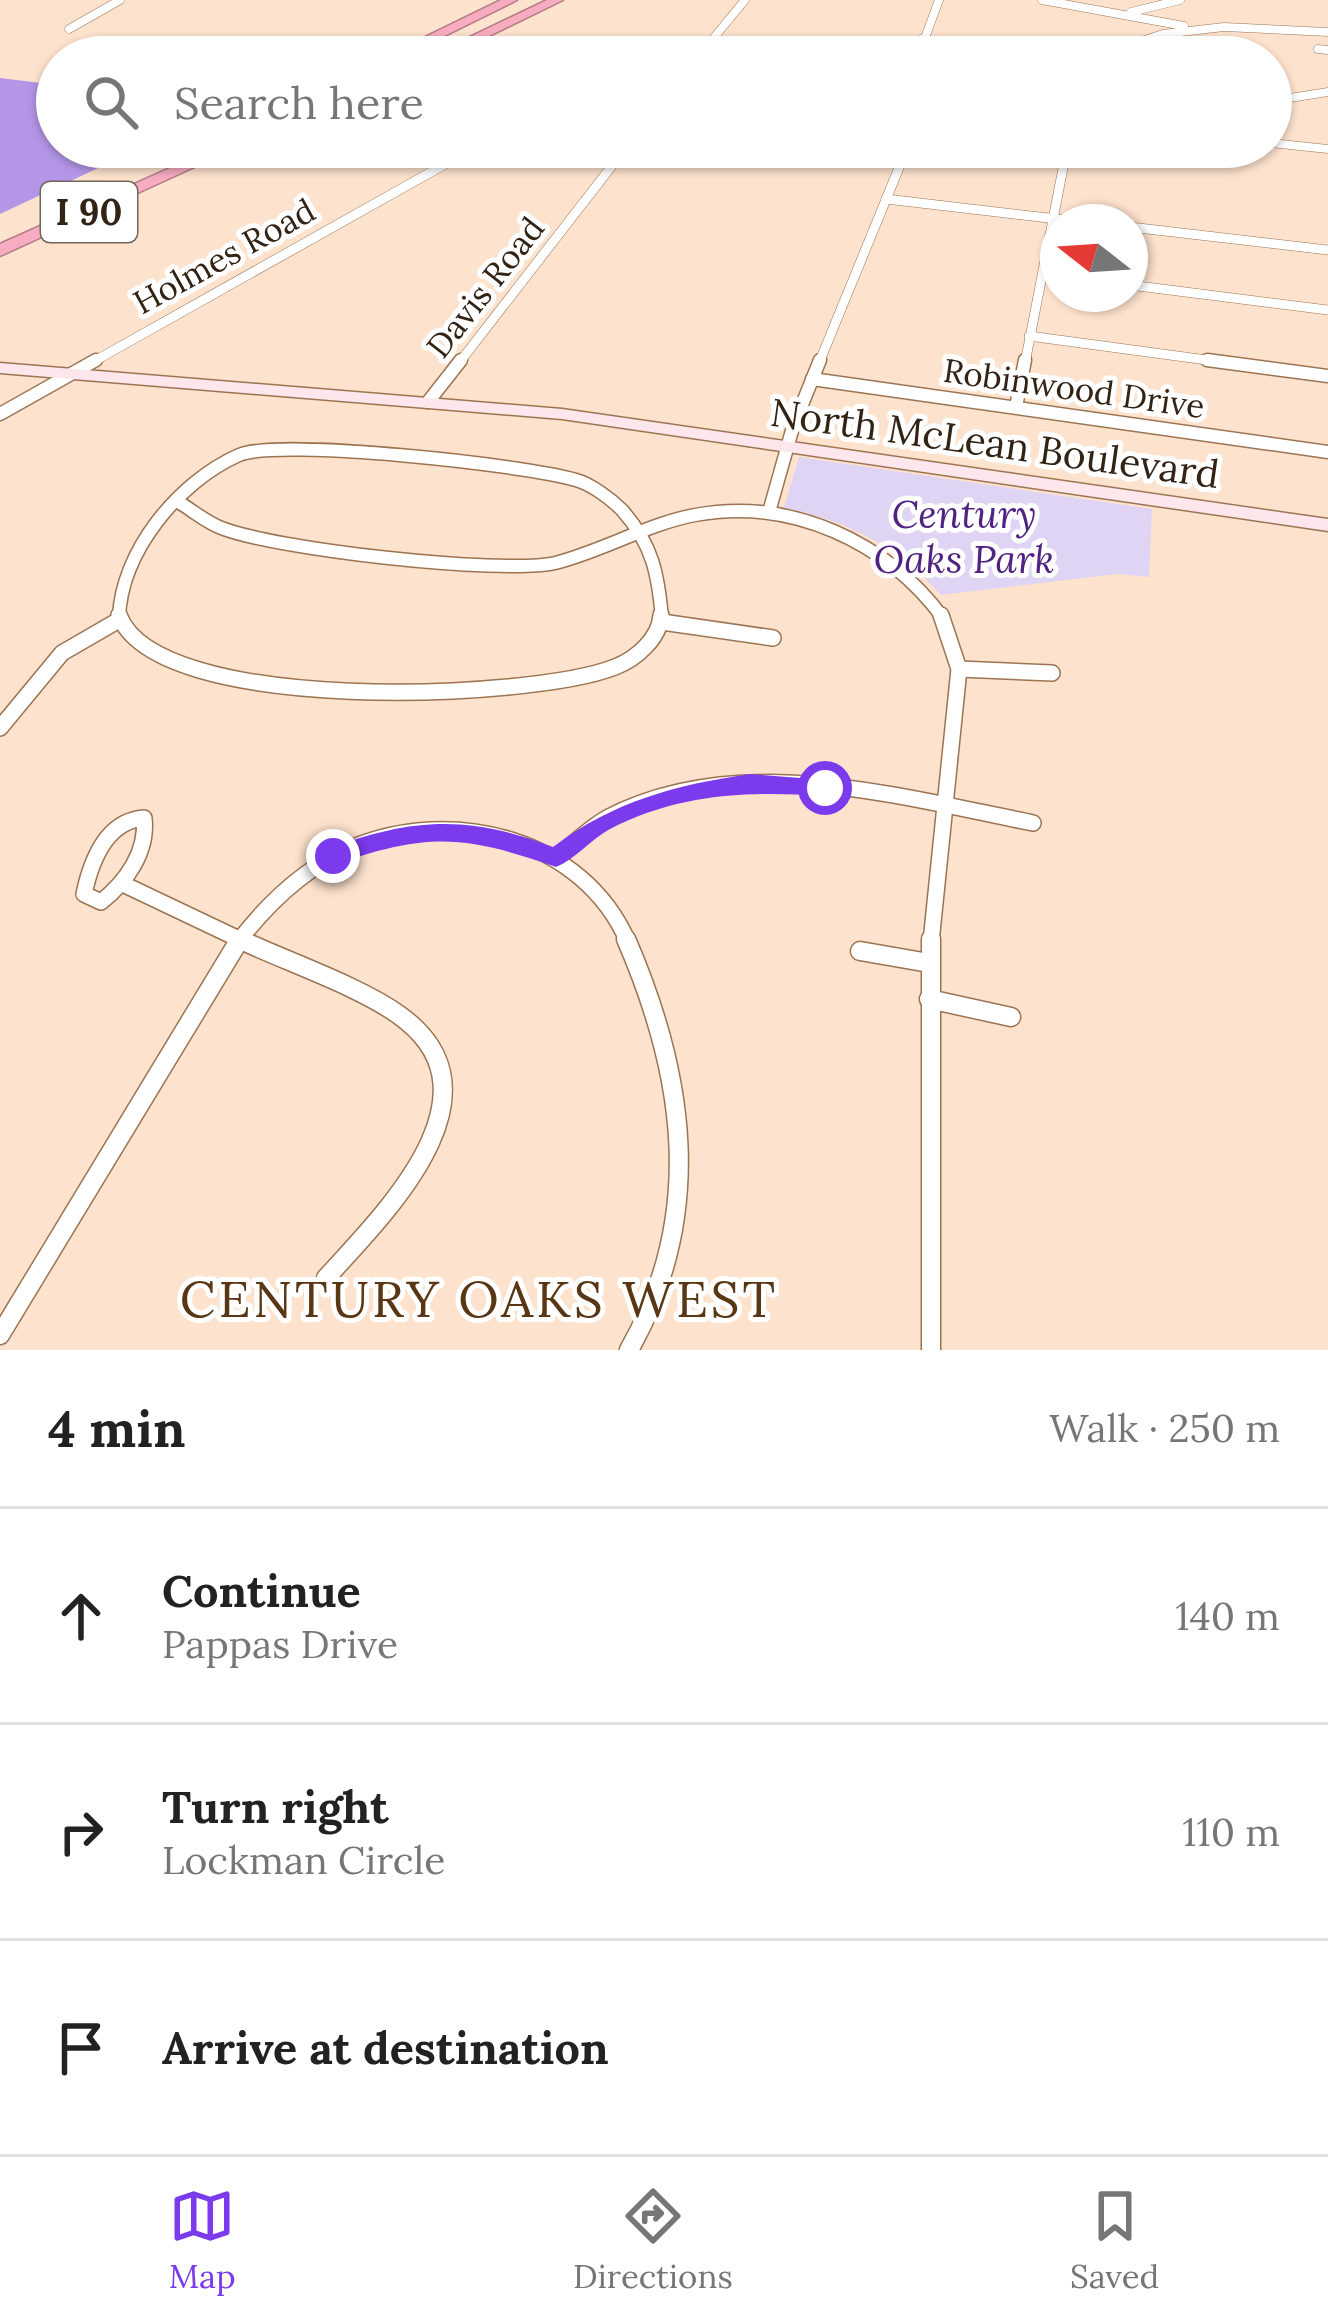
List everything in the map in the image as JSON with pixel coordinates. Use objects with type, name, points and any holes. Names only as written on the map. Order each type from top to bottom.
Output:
[{"type":"highway","points":[[413,36],[485,0]]},
{"type":"highway","points":[[435,36],[511,0]]},
{"type":"highway","points":[[459,36],[533,0]]},
{"type":"highway","points":[[480,36],[556,0]]},
{"type":"highway","points":[[81,204],[149,168]]},
{"type":"highway","name":"I 90","points":[[0,239],[157,168]]},
{"type":"highway","name":"I 90","points":[[0,251],[187,168]]},
{"type":"main road","points":[[0,368],[428,402]]},
{"type":"main road","name":"North McLean Boulevard","points":[[428,402],[652,425],[1328,525]]},
{"type":"street","points":[[69,29],[120,0]]},
{"type":"street","points":[[716,36],[746,0]]},
{"type":"street","points":[[922,36],[939,0]]},
{"type":"street","points":[[1042,0],[1201,29]]},
{"type":"street","points":[[1120,14],[1180,0]]},
{"type":"street","points":[[1173,36],[1253,26],[1328,32]]},
{"type":"street","points":[[1292,98],[1328,92]]},
{"type":"street","points":[[1292,145],[1328,149]]},
{"type":"street","name":"Holmes Road","points":[[0,414],[437,168]]},
{"type":"street","name":"Davis Road","points":[[428,402],[611,168]]},
{"type":"street","points":[[769,512],[812,379],[899,168]]},
{"type":"street","points":[[1054,204],[1062,168]]},
{"type":"street","points":[[886,199],[1040,218]]},
{"type":"street","points":[[1148,229],[1328,250]]},
{"type":"street","points":[[1016,407],[1040,284]]},
{"type":"street","points":[[1148,288],[1328,310]]},
{"type":"street","points":[[1029,336],[1328,376]]},
{"type":"street","name":"Robinwood Drive","points":[[812,379],[1328,452]]},
{"type":"street","points":[[282,447],[552,471],[605,494],[640,532],[661,570],[662,622],[634,657],[577,678],[296,692],[208,676],[144,643],[119,620],[118,593],[129,563],[180,503],[237,454],[282,447]]},
{"type":"street","points":[[180,503],[218,527],[260,539],[482,568],[538,566],[708,513],[769,512],[840,530],[904,570],[937,607],[959,669],[929,963],[931,1350]]},
{"type":"street","points":[[0,728],[62,652],[119,620]]},
{"type":"street","points":[[662,622],[773,638]]},
{"type":"street","points":[[959,669],[1052,673]]},
{"type":"street","points":[[556,858],[574,839],[618,814],[711,786],[788,784],[1034,823]]},
{"type":"street","points":[[138,817],[148,828],[131,888],[101,902],[84,894],[111,833],[126,819],[138,817]]},
{"type":"street","points":[[0,1335],[240,940],[316,866],[386,836],[464,831],[507,839],[556,858],[612,907],[633,943],[681,1132],[679,1226],[661,1289],[629,1350]]},
{"type":"street","points":[[131,888],[400,1016],[424,1035],[440,1062],[444,1094],[423,1164],[326,1278]]},
{"type":"street","points":[[860,951],[929,963]]},
{"type":"street","points":[[929,1000],[1011,1017]]},
{"type":"green space","name":"Century Oaks Park","points":[[799,457],[1152,509],[1149,577],[1117,574],[941,595],[907,563],[870,538],[784,508]]},
{"type":"shaded area","points":[[0,78],[36,82],[36,168],[98,168],[0,214]]},
{"type":"district","name":"CENTURY OAKS WEST","points":[[479,1298]]},
{"type":"route","points":[[333,856],[386,836],[441,830],[487,834],[556,858],[574,839],[599,824],[670,794],[750,783],[825,788]]}]
